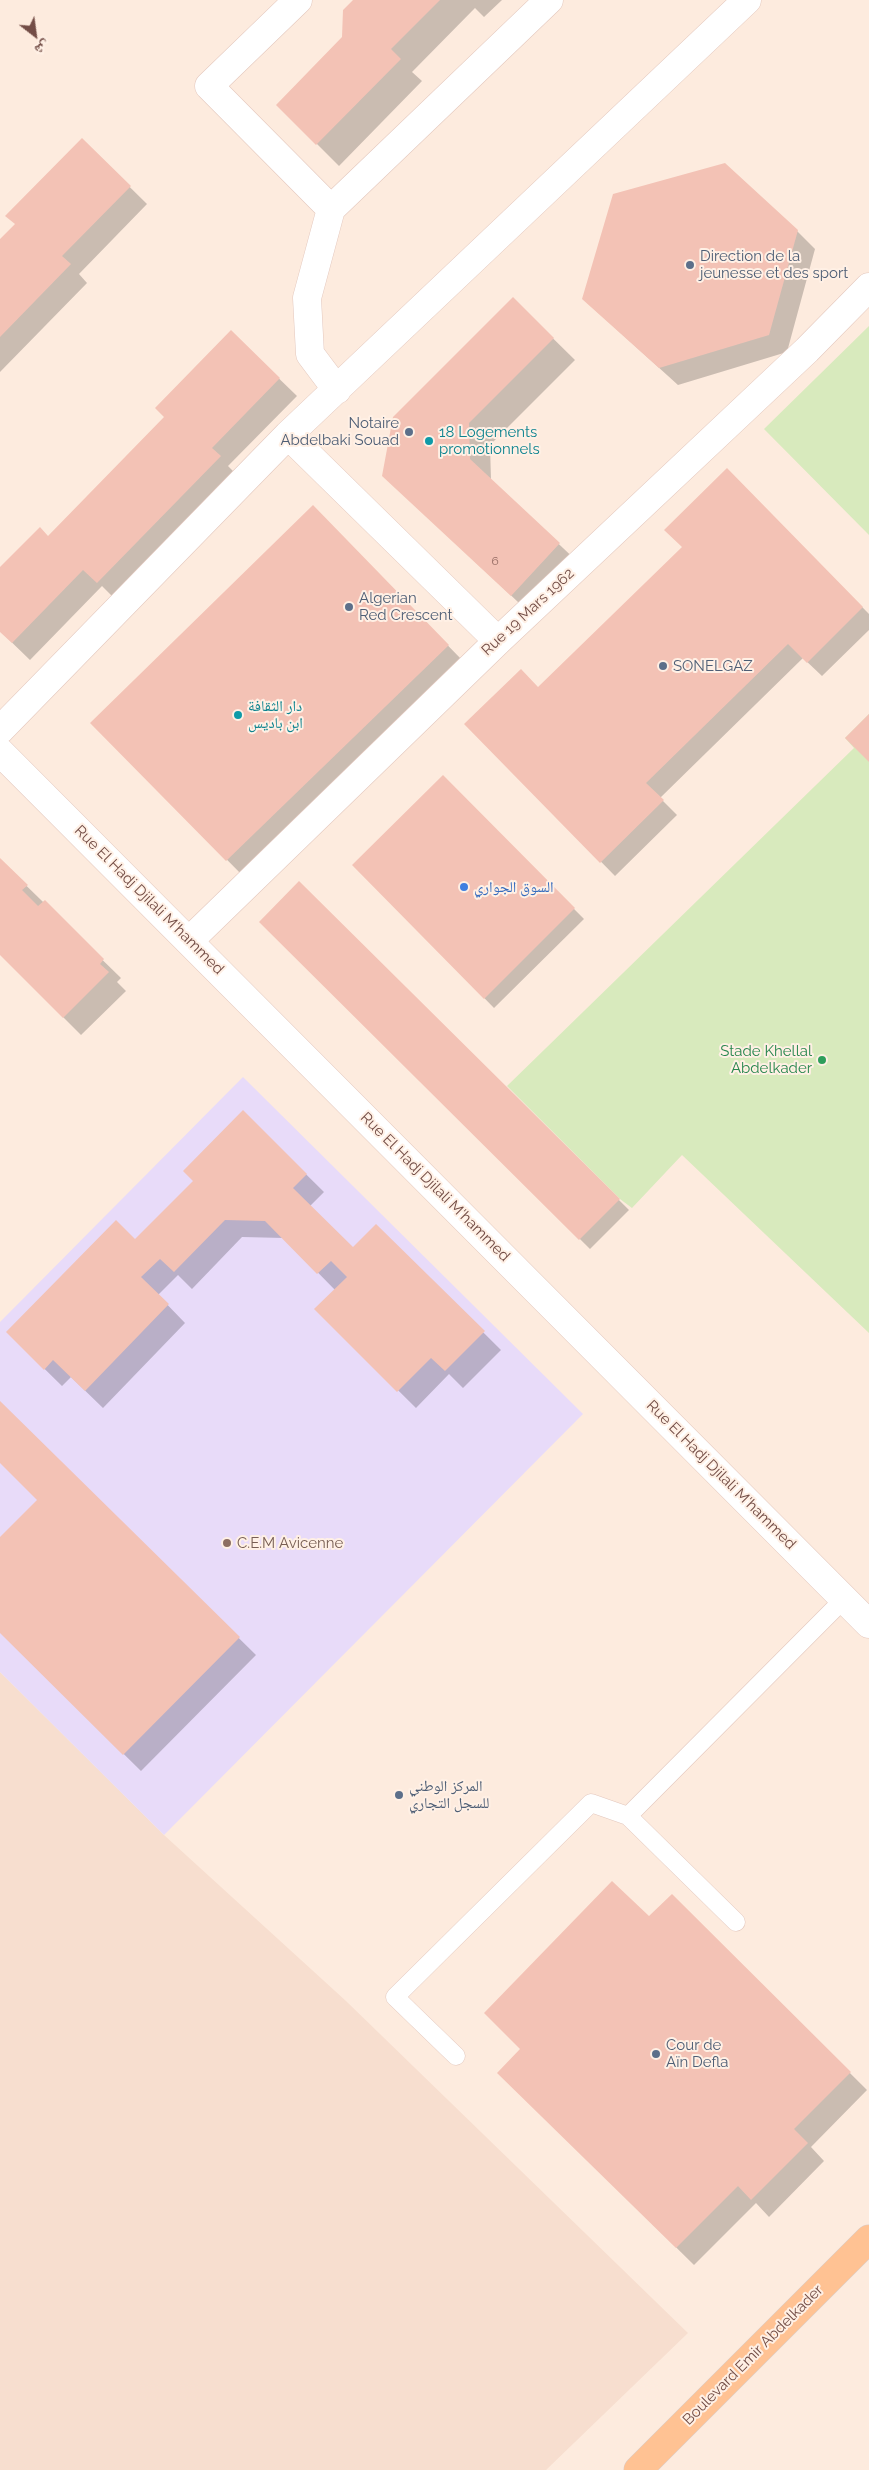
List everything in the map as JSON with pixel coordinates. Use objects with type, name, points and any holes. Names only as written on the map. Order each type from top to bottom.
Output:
[{"type":"main road","name":"Boulevard Emir Abdelkader","points":[[638,2470],[869,2239]]},
{"type":"street","points":[[298,0],[209,86],[331,209]]},
{"type":"street","points":[[337,390],[310,354],[307,298],[331,209],[549,0]]},
{"type":"street","points":[[0,730],[288,436],[747,0]]},
{"type":"street","name":"Rue 19 Mars 1962","points":[[190,940],[498,641],[807,350],[869,287]]},
{"type":"street","points":[[288,436],[498,641]]},
{"type":"street","name":"Rue El Hadj Djilali M'hammed","points":[[0,752],[190,940],[869,1624]]},
{"type":"lane","points":[[628,1816],[844,1599]]},
{"type":"lane","points":[[456,2056],[395,1997],[591,1802],[628,1816],[736,1922]]},
{"type":"shaded area","name":"C.E.M Avicenne","points":[[243,1077],[583,1414],[164,1835],[0,1672],[0,1322]]},
{"type":"shaded area","points":[[0,1672],[164,1835],[346,2001],[688,2333],[546,2470],[0,2470]]},
{"type":"green space","points":[[869,326],[869,535],[764,429]]},
{"type":"green space","points":[[869,714],[869,1333],[682,1155],[632,1208],[620,1199],[507,1086],[854,748],[845,738]]},
{"type":"building","points":[[353,0],[440,0],[391,49],[401,59],[316,145],[276,105],[342,37],[343,10]]},
{"type":"building","points":[[82,138],[131,186],[62,256],[71,264],[0,337],[0,239],[15,224],[5,216]]},
{"type":"building","name":"Direction de la jeunesse et des sport","points":[[725,163],[798,230],[769,335],[659,368],[582,299],[613,194]]},
{"type":"building","name":"18 Logements promotionnels","points":[[513,297],[554,338],[469,423],[470,459],[560,543],[511,596],[382,476],[393,417]]},
{"type":"building","points":[[231,330],[280,378],[212,448],[221,456],[97,583],[83,570],[12,643],[0,632],[0,567],[40,527],[48,536],[164,417],[155,408]]},
{"type":"building","name":"SONELGAZ","points":[[727,468],[863,607],[807,663],[788,644],[646,783],[664,800],[600,863],[464,724],[521,669],[538,687],[682,547],[664,530]]},
{"type":"building","name":"دار الثقافة ابن باديس","points":[[313,505],[449,645],[226,861],[90,723]]},
{"type":"building","points":[[869,714],[869,762],[845,738]]},
{"type":"building","name":"السوق الجواري","points":[[443,775],[575,908],[484,999],[352,865]]},
{"type":"building","points":[[0,858],[28,885],[22,890],[38,906],[45,900],[104,959],[100,964],[109,972],[63,1018],[0,955]]},
{"type":"building","points":[[299,881],[620,1199],[579,1240],[259,922]]},
{"type":"building","points":[[243,1110],[307,1174],[293,1188],[353,1247],[376,1224],[485,1331],[445,1371],[431,1358],[397,1392],[314,1309],[347,1277],[331,1261],[317,1274],[265,1221],[225,1220],[174,1272],[160,1259],[141,1277],[169,1304],[85,1391],[53,1360],[44,1370],[6,1332],[116,1220],[135,1239],[193,1181],[183,1171]]},
{"type":"building","points":[[0,1401],[240,1637],[123,1755],[0,1633],[0,1537],[37,1500],[0,1463]]},
{"type":"building","points":[[612,1881],[649,1916],[672,1894],[851,2072],[794,2129],[808,2143],[751,2200],[738,2186],[676,2248],[497,2073],[520,2049],[484,2013]]},
{"type":"place","name":"Direction de la jeunesse et des sport","points":[[690,265]]},
{"type":"place","name":"Notaire Abdelbaki Souad","points":[[409,432]]},
{"type":"place","name":"18 Logements promotionnels","points":[[429,441]]},
{"type":"place","name":"Algerian Red Crescent","points":[[349,607]]},
{"type":"place","name":"SONELGAZ","points":[[663,666]]},
{"type":"place","name":"دار الثقافة ابن باديس","points":[[238,715]]},
{"type":"place","name":"السوق الجواري","points":[[464,887]]},
{"type":"place","name":"Stade Khellal Abdelkader","points":[[822,1060]]},
{"type":"place","name":"C.E.M Avicenne","points":[[227,1543]]},
{"type":"place","name":"المركز الوطني للسجل التجاري","points":[[399,1795]]},
{"type":"place","name":"Cour de Aïn Defla","points":[[656,2054]]}]
